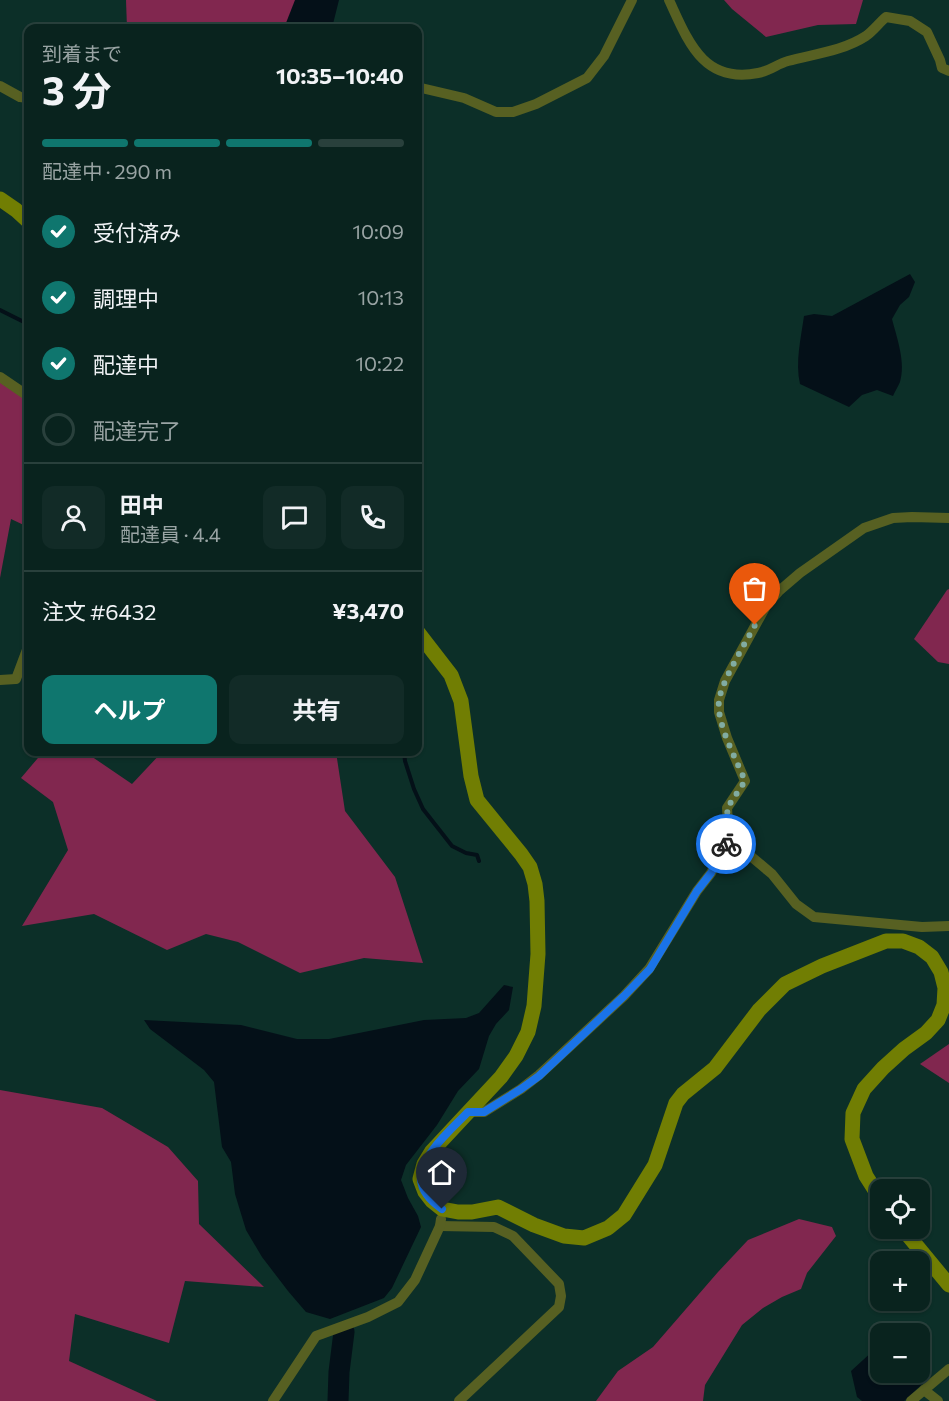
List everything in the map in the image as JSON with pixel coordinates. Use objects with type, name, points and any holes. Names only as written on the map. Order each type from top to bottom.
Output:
[{"type":"main road","points":[[0,199],[24,217]]},
{"type":"main road","points":[[422,638],[450,675],[461,701],[471,776],[477,800],[530,867],[537,901],[538,954],[534,1006],[528,1032],[516,1056],[501,1077],[432,1150],[424,1164],[420,1179],[425,1192],[432,1201],[442,1209],[458,1212],[498,1207],[534,1225],[564,1236],[584,1238],[608,1228],[624,1215],[654,1165],[676,1103],[683,1094],[715,1068],[759,1010],[785,984],[822,966],[886,941],[903,941],[919,947],[932,957],[941,972],[947,1005],[938,1020],[926,1033],[904,1049],[864,1089],[853,1113],[852,1139],[870,1182]]},
{"type":"main road","points":[[911,1239],[949,1285]]},
{"type":"street","points":[[422,88],[464,98],[496,112],[513,112],[536,104],[587,78],[604,56],[632,0]]},
{"type":"street","points":[[669,0],[689,44],[705,62],[726,73],[748,75],[760,73],[774,69],[784,62],[838,49],[867,35],[886,17],[910,21],[927,32],[942,68],[949,71]]},
{"type":"street","points":[[0,86],[24,98]]},
{"type":"street","points":[[0,377],[24,393]]},
{"type":"street","points":[[468,1112],[484,1112],[539,1076],[624,996],[650,969],[697,891],[711,873],[729,838],[727,808],[745,781],[727,738],[719,712],[719,700],[725,681],[765,606],[800,573],[864,528],[893,518],[912,516],[949,518]]},
{"type":"street","points":[[0,680],[16,679],[24,658]]},
{"type":"street","points":[[729,838],[772,874],[795,904],[814,917],[922,927],[949,926]]},
{"type":"street","points":[[919,947],[922,927]]},
{"type":"street","points":[[273,1401],[316,1336],[368,1317],[398,1302],[415,1280],[440,1226],[442,1209]]},
{"type":"street","points":[[440,1226],[494,1227],[513,1236],[559,1284],[561,1296],[559,1307],[459,1401]]},
{"type":"street","points":[[911,1401],[949,1369]]},
{"type":"street","points":[[924,1390],[938,1401]]},
{"type":"shaded area","points":[[126,0],[305,0],[296,24],[127,24]]},
{"type":"shaded area","points":[[295,0],[339,0],[333,24],[286,24]]},
{"type":"shaded area","points":[[724,0],[863,0],[856,24],[818,25],[766,37]]},
{"type":"shaded area","points":[[910,274],[915,282],[909,297],[900,305],[892,319],[902,367],[900,382],[893,396],[877,390],[862,395],[849,407],[800,384],[798,359],[804,316],[814,314],[832,316]]},
{"type":"shaded area","points":[[0,382],[24,398],[24,525],[11,519],[0,578]]},
{"type":"shaded area","points":[[949,589],[949,664],[938,662],[914,639]]},
{"type":"shaded area","points":[[40,756],[91,756],[132,784],[158,756],[337,756],[345,811],[395,877],[423,963],[364,958],[300,973],[238,942],[206,934],[167,950],[94,914],[22,926],[68,850],[53,802],[21,778]]},
{"type":"shaded area","points":[[504,985],[513,987],[509,1010],[489,1036],[479,1069],[458,1091],[437,1125],[406,1165],[401,1180],[421,1227],[392,1288],[384,1298],[330,1319],[306,1312],[262,1257],[246,1230],[235,1194],[231,1162],[222,1147],[214,1082],[204,1070],[150,1029],[144,1020],[241,1025],[297,1039],[329,1039],[424,1020],[466,1018],[479,1013]]},
{"type":"shaded area","points":[[949,1044],[949,1083],[920,1064]]},
{"type":"shaded area","points":[[0,1090],[102,1108],[168,1147],[198,1181],[199,1224],[264,1287],[185,1281],[169,1343],[75,1314],[69,1361],[157,1401],[0,1401]]},
{"type":"shaded area","points":[[799,1219],[832,1227],[836,1236],[807,1273],[801,1289],[763,1308],[742,1325],[705,1385],[703,1401],[596,1401],[618,1371],[653,1347],[748,1240]]},
{"type":"shaded area","points":[[870,1354],[870,1383],[923,1383],[904,1401],[862,1401],[857,1397],[851,1371]]},
{"type":"shaded area","points":[[930,1358],[932,1360],[930,1377]]},
{"type":"waterway","points":[[0,310],[24,322]]},
{"type":"waterway","points":[[404,756],[414,789],[423,809],[452,846],[466,853],[477,855],[479,861]]},
{"type":"waterway","points":[[338,1401],[344,1332]]},
{"type":"way so far","points":[[726,844],[729,838],[727,808],[745,781],[727,738],[719,712],[719,700],[725,681],[755,625]]},
{"type":"route","points":[[442,1209],[425,1192],[420,1179],[424,1164],[432,1150],[468,1112],[484,1112],[539,1076],[650,969],[697,891],[711,873],[726,844]]}]
